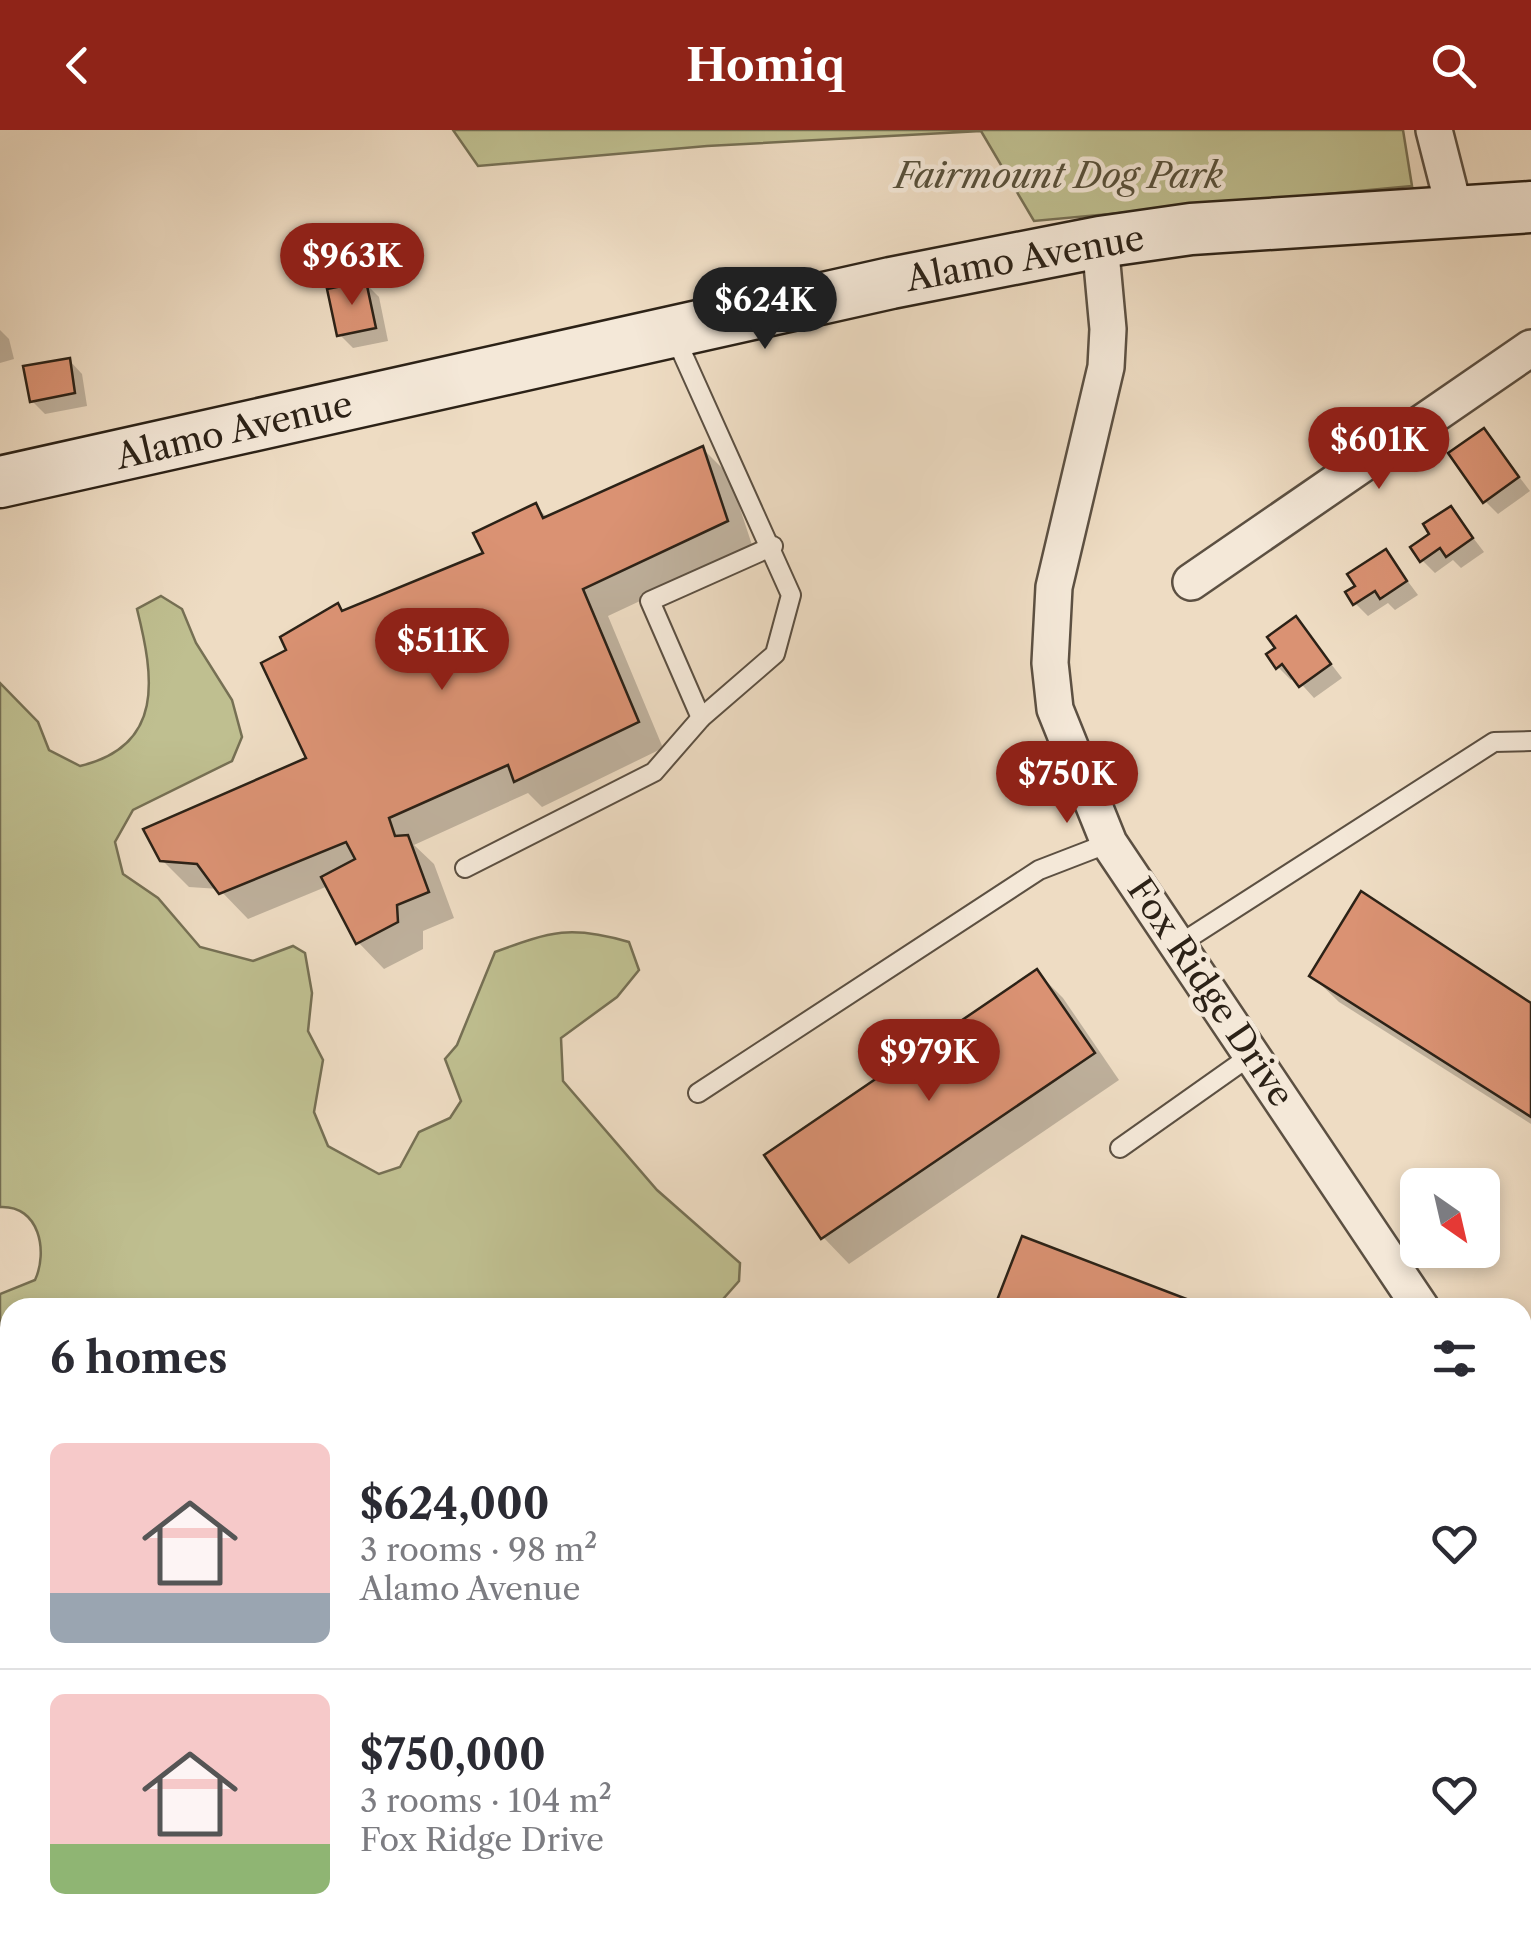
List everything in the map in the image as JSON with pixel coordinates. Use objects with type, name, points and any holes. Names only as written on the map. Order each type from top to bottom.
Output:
[{"type":"street","points":[[1434,130],[1454,208]]},
{"type":"street","name":"Alamo Avenue","points":[[0,482],[673,332],[1100,242],[1191,229],[1454,208],[1531,206]]},
{"type":"street","name":"Fox Ridge Drive","points":[[1100,242],[1108,329],[1106,367],[1054,587],[1050,663],[1055,709],[1109,843],[1415,1298]]},
{"type":"street","points":[[1191,582],[1531,348]]},
{"type":"lane","points":[[465,868],[654,772],[701,718],[775,654],[791,595],[773,546],[673,332]]},
{"type":"lane","points":[[701,718],[650,601],[773,546]]},
{"type":"lane","points":[[1178,945],[1494,742],[1531,742]]},
{"type":"lane","points":[[698,1093],[1039,870],[1109,843]]},
{"type":"lane","points":[[1120,1148],[1253,1054]]},
{"type":"green space","name":"Fairmount Dog Park","points":[[453,130],[1403,130],[1412,186],[1034,221],[981,131],[707,146],[478,166]]},
{"type":"green space","points":[[161,596],[182,609],[196,643],[232,700],[242,737],[232,761],[133,810],[115,842],[123,874],[158,898],[200,947],[253,961],[293,946],[305,953],[312,993],[308,1031],[323,1060],[314,1112],[328,1146],[379,1174],[400,1167],[419,1132],[450,1118],[461,1101],[445,1059],[457,1045],[495,952],[562,933],[592,933],[629,942],[639,970],[617,997],[561,1038],[563,1081],[657,1190],[740,1263],[739,1281],[724,1298],[0,1298],[0,1294],[35,1280],[41,1256],[32,1222],[14,1208],[0,1207],[0,683],[38,722],[49,750],[80,766],[108,756],[127,743],[147,706],[147,659],[137,609]]},
{"type":"building","points":[[366,281],[376,328],[337,336],[327,289]]},
{"type":"building","points":[[70,358],[75,393],[30,402],[23,366]]},
{"type":"building","points":[[1484,428],[1519,477],[1483,503],[1448,453]]},
{"type":"building","points":[[703,446],[728,521],[583,589],[639,722],[514,782],[508,765],[389,818],[395,836],[408,835],[429,892],[397,905],[398,922],[356,944],[321,877],[355,859],[346,842],[219,894],[197,864],[160,861],[143,829],[306,758],[261,663],[286,650],[280,637],[338,603],[342,611],[483,553],[473,533],[536,503],[543,518]]},
{"type":"building","points":[[1451,506],[1473,538],[1446,557],[1440,548],[1420,562],[1410,547],[1429,534],[1423,524]]},
{"type":"building","points":[[1386,549],[1407,581],[1380,599],[1375,591],[1353,605],[1345,592],[1355,586],[1347,574]]},
{"type":"building","points":[[1296,616],[1331,664],[1299,687],[1282,664],[1276,669],[1266,654],[1275,648],[1267,637]]},
{"type":"building","points":[[1361,891],[1531,1003],[1531,1117],[1309,976]]},
{"type":"building","points":[[1037,969],[1095,1053],[821,1239],[764,1155]]},
{"type":"building","points":[[1022,1236],[1184,1298],[998,1298]]}]
